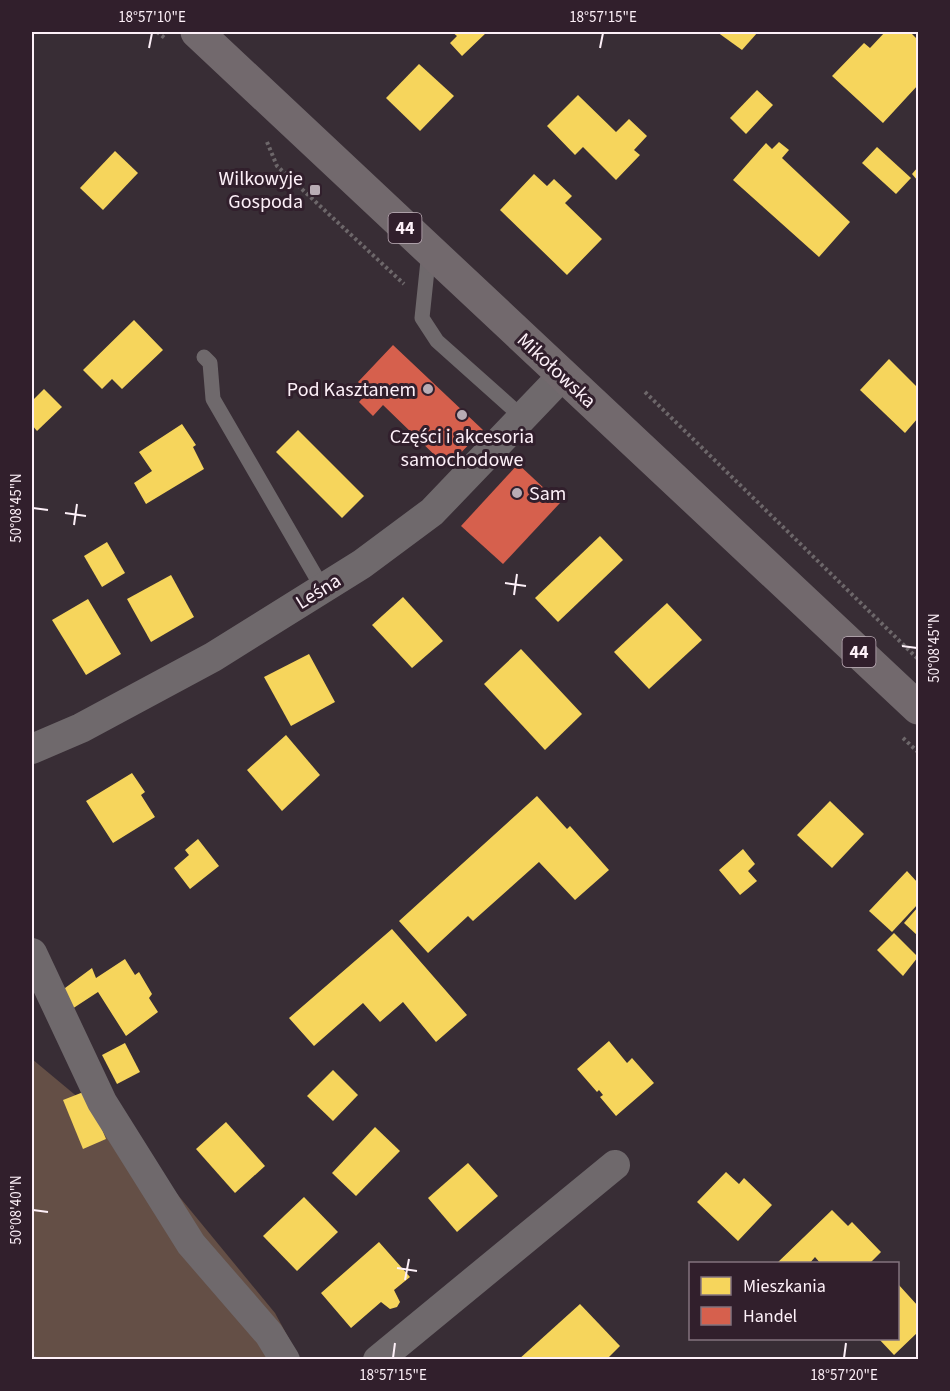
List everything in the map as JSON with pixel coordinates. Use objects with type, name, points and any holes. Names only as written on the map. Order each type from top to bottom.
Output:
[{"type":"main road","name":"Mikołowska","points":[[197,32],[918,708]]},
{"type":"street","name":"Leśna","points":[[32,749],[81,728],[213,657],[362,564],[432,512],[521,416],[563,375]]},
{"type":"street","points":[[32,953],[102,1102],[191,1244],[269,1335],[285,1359]]},
{"type":"street","points":[[378,1359],[615,1165]]},
{"type":"lane","points":[[429,250],[422,318],[437,341],[521,416]]},
{"type":"lane","points":[[204,357],[210,363],[213,399],[323,589]]},
{"type":"path","points":[[277,166],[402,284],[426,287]]},
{"type":"path","points":[[645,392],[918,659]]},
{"type":"path","points":[[32,1351],[35,1359]]},
{"type":"shaded area","points":[[32,1059],[140,1149],[275,1313],[300,1359],[32,1359]]},
{"type":"building: Mieszkania","points":[[452,32],[487,32],[462,56],[450,43],[457,36]]},
{"type":"building: Mieszkania","points":[[717,32],[758,32],[742,50]]},
{"type":"building: Mieszkania","points":[[885,32],[910,32],[918,40],[918,85],[883,123],[832,76],[864,43],[870,48]]},
{"type":"building: Mieszkania","points":[[419,64],[454,96],[420,131],[386,98]]},
{"type":"building: Mieszkania","points":[[757,90],[773,105],[746,134],[730,118]]},
{"type":"building: Mieszkania","points":[[578,95],[616,132],[629,119],[647,136],[634,150],[640,155],[616,180],[583,147],[575,155],[547,126]]},
{"type":"building: Mieszkania","points":[[779,142],[789,150],[782,158],[850,222],[819,257],[733,180],[766,143],[772,149]]},
{"type":"building: Mieszkania","points":[[877,147],[911,178],[896,194],[862,163]]},
{"type":"building: Mieszkania","points":[[115,151],[138,173],[103,210],[80,188]]},
{"type":"building: Mieszkania","points":[[918,167],[918,181],[912,174]]},
{"type":"building: Mieszkania","points":[[534,174],[547,186],[554,179],[572,196],[565,203],[602,239],[567,275],[500,210]]},
{"type":"building: Mieszkania","points":[[134,320],[163,350],[122,389],[112,379],[102,389],[83,370]]},
{"type":"building: Mieszkania","points":[[889,359],[918,388],[918,418],[905,433],[860,390]]},
{"type":"building: Mieszkania","points":[[44,389],[62,407],[37,431],[32,425],[32,401]]},
{"type":"building: Mieszkania","points":[[182,424],[196,445],[193,447],[204,469],[146,504],[134,483],[152,471],[139,452]]},
{"type":"building: Mieszkania","points":[[298,430],[364,496],[342,518],[276,452]]},
{"type":"building: Mieszkania","points":[[600,536],[623,560],[558,622],[535,598]]},
{"type":"building: Mieszkania","points":[[107,542],[125,573],[102,587],[84,556]]},
{"type":"building: Mieszkania","points":[[171,575],[194,617],[151,642],[127,599]]},
{"type":"building: Mieszkania","points":[[403,597],[443,641],[412,668],[372,625]]},
{"type":"building: Mieszkania","points":[[88,599],[121,654],[86,675],[52,620]]},
{"type":"building: Mieszkania","points":[[667,603],[702,640],[649,689],[614,652]]},
{"type":"building: Mieszkania","points":[[521,649],[582,714],[545,750],[484,684]]},
{"type":"building: Mieszkania","points":[[309,654],[335,702],[291,726],[264,677]]},
{"type":"building: Mieszkania","points":[[286,735],[320,775],[282,811],[247,770]]},
{"type":"building: Mieszkania","points":[[132,773],[145,792],[141,795],[155,817],[113,843],[86,801]]},
{"type":"building: Mieszkania","points":[[537,796],[567,829],[570,826],[609,870],[575,900],[539,862],[473,921],[468,916],[428,953],[399,921]]},
{"type":"building: Mieszkania","points":[[830,801],[864,834],[832,868],[797,835]]},
{"type":"building: Mieszkania","points":[[198,839],[219,866],[190,889],[174,868],[189,855],[185,850]]},
{"type":"building: Mieszkania","points":[[743,849],[755,864],[748,871],[757,881],[740,895],[719,870]]},
{"type":"building: Mieszkania","points":[[907,871],[918,883],[918,904],[892,932],[869,911]]},
{"type":"building: Mieszkania","points":[[918,907],[918,936],[904,923]]},
{"type":"building: Mieszkania","points":[[392,929],[467,1015],[436,1042],[403,1002],[380,1022],[363,1003],[314,1046],[289,1018]]},
{"type":"building: Mieszkania","points":[[894,933],[918,957],[903,976],[877,950]]},
{"type":"building: Mieszkania","points":[[125,959],[135,975],[139,972],[152,994],[149,998],[158,1012],[126,1036],[98,992],[72,1009],[61,991],[92,968],[96,978]]},
{"type":"building: Mieszkania","points":[[609,1041],[627,1063],[632,1058],[654,1083],[616,1116],[600,1097],[603,1095],[599,1090],[597,1092],[577,1069]]},
{"type":"building: Mieszkania","points":[[125,1043],[140,1072],[117,1084],[102,1055]]},
{"type":"building: Mieszkania","points":[[333,1070],[358,1095],[333,1121],[307,1096]]},
{"type":"building: Mieszkania","points":[[86,1091],[106,1139],[83,1149],[63,1100]]},
{"type":"building: Mieszkania","points":[[226,1122],[265,1166],[235,1193],[196,1149]]},
{"type":"building: Mieszkania","points":[[375,1127],[400,1151],[356,1196],[332,1173]]},
{"type":"building: Mieszkania","points":[[468,1163],[498,1196],[457,1232],[428,1198]]},
{"type":"building: Mieszkania","points":[[726,1172],[739,1184],[744,1178],[772,1205],[738,1241],[697,1202]]},
{"type":"building: Mieszkania","points":[[304,1197],[338,1232],[297,1271],[263,1236]]},
{"type":"building: Mieszkania","points":[[832,1210],[848,1226],[852,1222],[881,1252],[871,1262],[819,1262],[815,1257],[811,1262],[778,1262]]},
{"type":"building: Mieszkania","points":[[379,1242],[410,1277],[394,1290],[400,1302],[397,1307],[390,1309],[381,1302],[351,1328],[321,1293]]},
{"type":"building: Mieszkania","points":[[899,1285],[918,1306],[918,1332],[894,1355],[880,1340],[899,1340]]},
{"type":"building: Mieszkania","points":[[580,1304],[620,1346],[606,1360],[518,1360]]},
{"type":"building: Handel","points":[[393,345],[483,430],[447,467],[383,405],[373,416],[359,402],[368,392],[358,382]]},
{"type":"building: Handel","points":[[518,464],[560,503],[503,564],[461,526]]},
{"type":"place","name":"Wilkowyje Gospoda","points":[[315,190]]},
{"type":"place","name":"Pod Kasztanem","points":[[428,389]]},
{"type":"place","name":"Części i akcesoria samochodowe","points":[[462,415]]},
{"type":"place","name":"Sam","points":[[517,493]]}]
